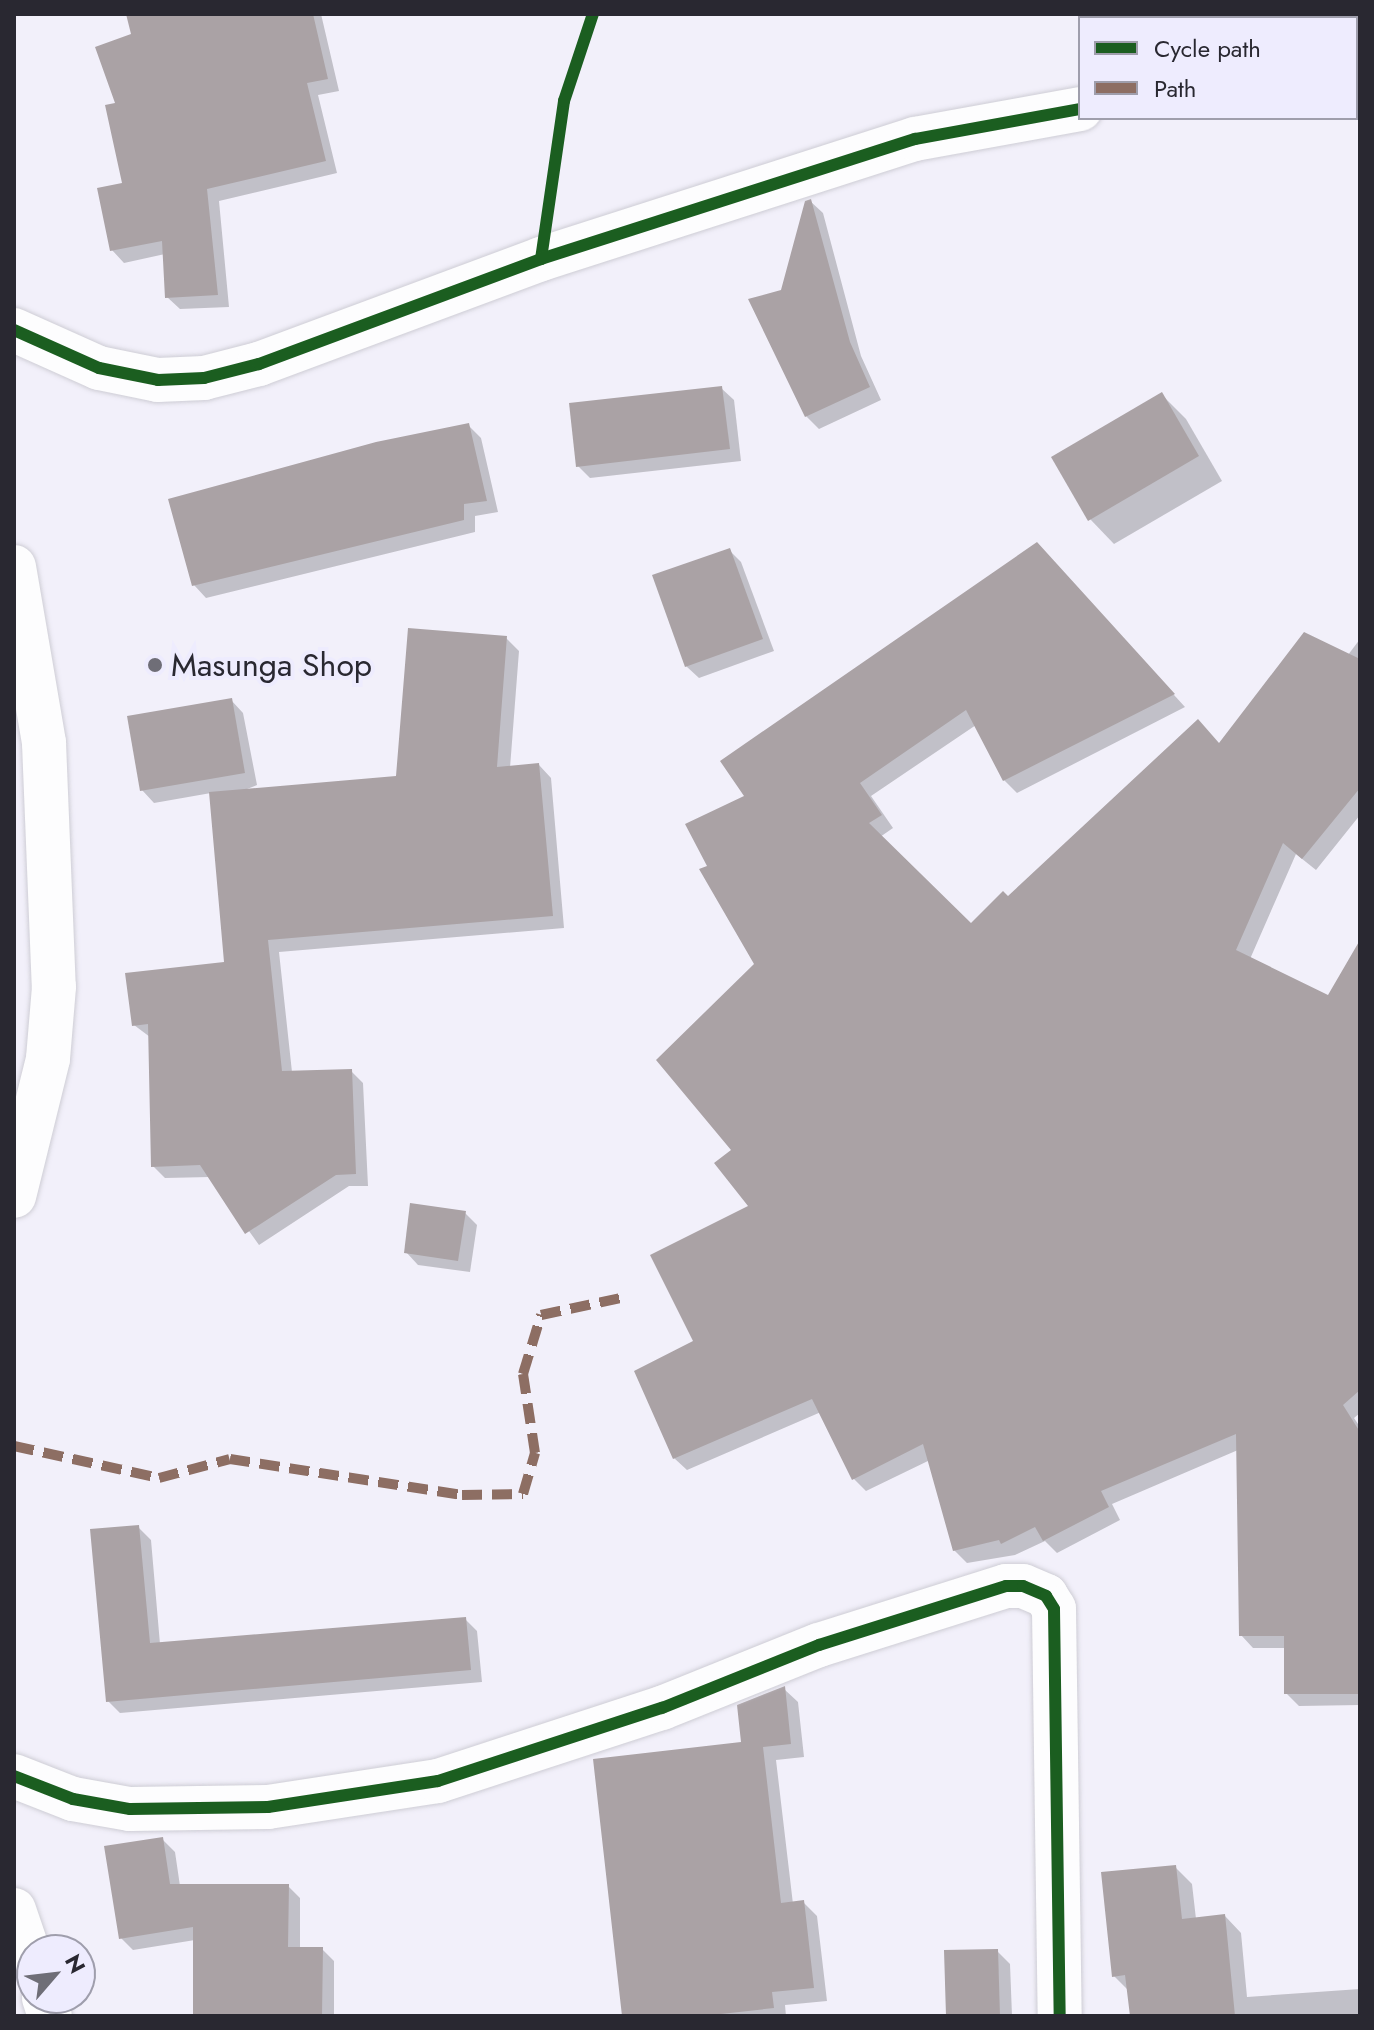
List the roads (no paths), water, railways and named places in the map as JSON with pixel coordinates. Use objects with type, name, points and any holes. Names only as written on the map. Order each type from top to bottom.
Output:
[{"type":"street","points":[[14,330],[99,368],[158,380],[204,378],[259,364],[541,259],[915,139],[1078,109]]},
{"type":"street","points":[[14,567],[29,750],[54,987],[48,1059],[14,1196]]},
{"type":"street","points":[[14,1776],[73,1799],[130,1809],[268,1807],[438,1781],[662,1708],[819,1645],[1006,1586],[1023,1586],[1046,1596],[1054,1609],[1060,2016]]},
{"type":"street","points":[[14,1910],[22,1934]]},
{"type":"place","name":"Masunga Shop","points":[[155,665]]}]
